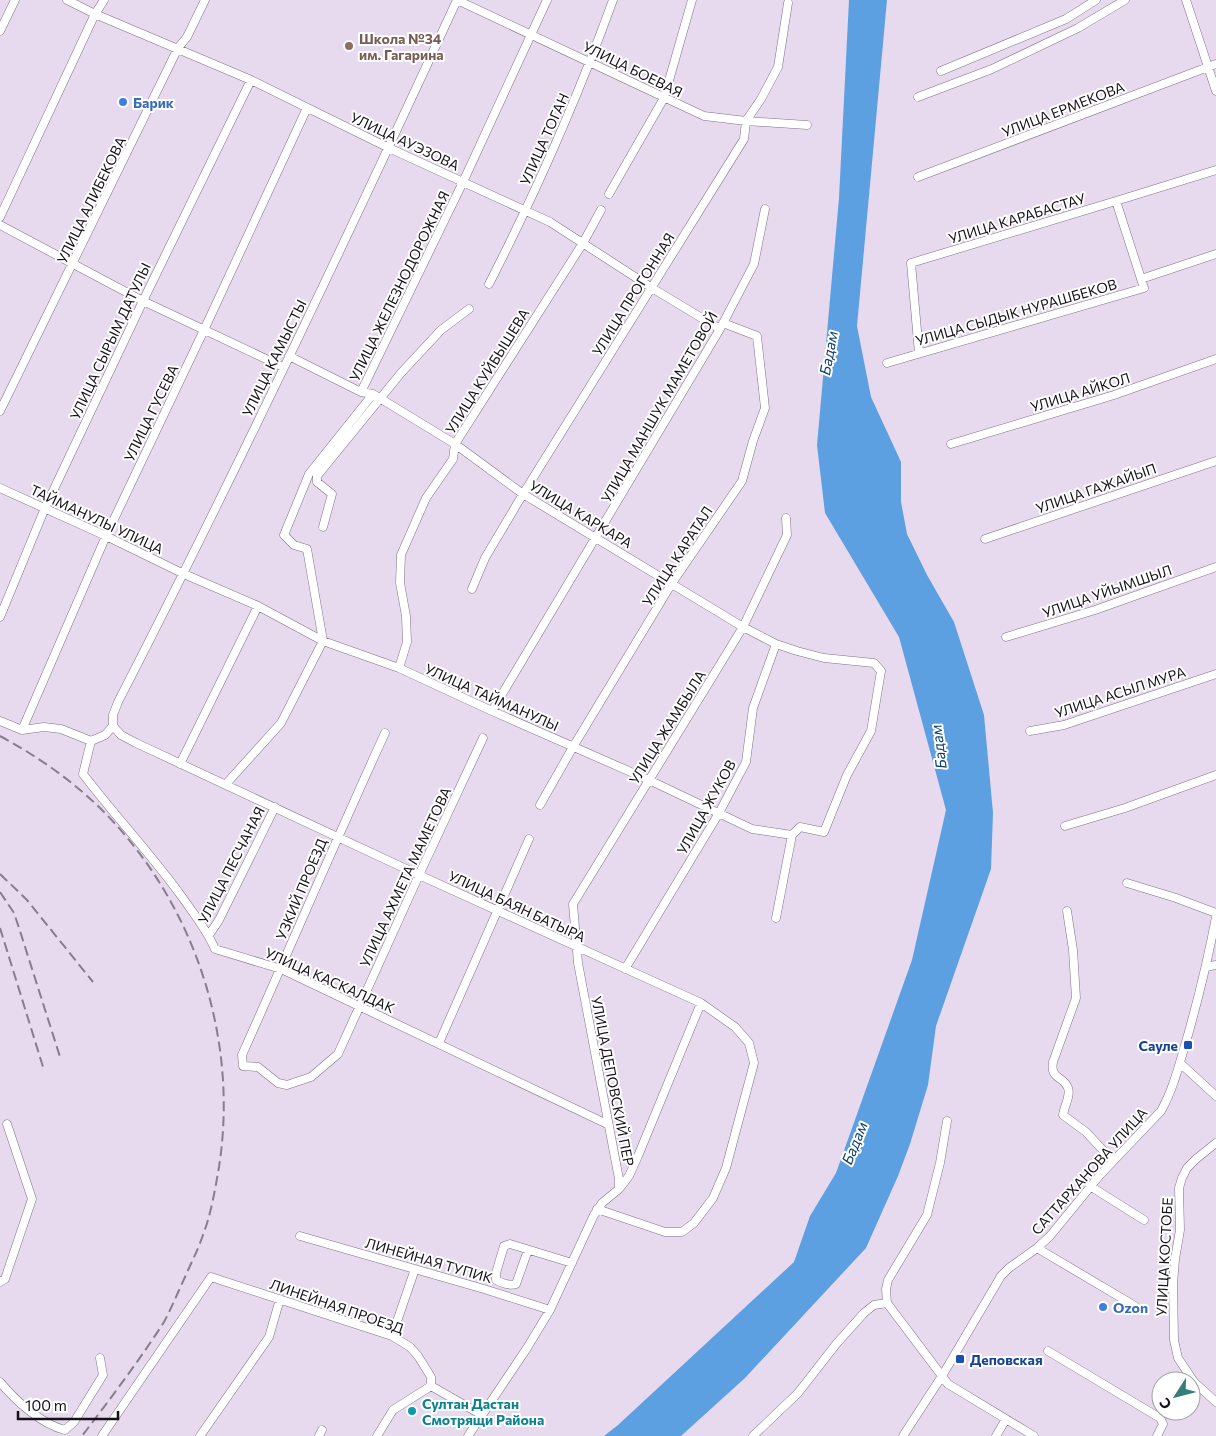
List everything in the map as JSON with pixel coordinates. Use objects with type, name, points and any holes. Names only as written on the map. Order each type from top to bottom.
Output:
[{"type":"street","points":[[0,31],[15,0]]},
{"type":"street","name":"УЛИЦА АУЭЗОВА","points":[[67,0],[95,14],[251,80],[389,148],[550,222],[652,288],[721,326]]},
{"type":"street","points":[[0,217],[95,14],[104,0]]},
{"type":"street","name":"УЛИЦА АЛИБЕКОВА","points":[[0,411],[178,48],[187,37],[205,0]]},
{"type":"street","name":"УЛИЦА БОЕВАЯ","points":[[457,0],[704,116],[807,125]]},
{"type":"street","name":"УЛИЦА КАМЫСТЫ","points":[[112,726],[113,715],[118,702],[184,574],[389,148],[457,0]]},
{"type":"street","name":"УЛИЦА ЖЕЛЕЗНОДОРОЖНАЯ","points":[[361,392],[463,182],[547,0]]},
{"type":"street","name":"УЛИЦА ТОГАН","points":[[490,284],[526,212],[591,62],[613,0]]},
{"type":"street","points":[[609,194],[664,98],[692,0]]},
{"type":"street","points":[[941,71],[1066,19],[1096,0]]},
{"type":"street","points":[[918,97],[1001,65],[1078,28],[1125,0]]},
{"type":"street","points":[[1186,0],[1212,66],[1216,91]]},
{"type":"street","name":"УЛИЦА ПРОГОННАЯ","points":[[472,589],[485,558],[523,494],[744,139],[746,121],[761,99],[778,67],[788,3]]},
{"type":"street","name":"УЛИЦА ЕРМЕКОВА","points":[[918,177],[1212,66]]},
{"type":"street","name":"УЛИЦА СЫРЫМ ДАТУЛЫ","points":[[0,617],[45,508],[251,80]]},
{"type":"street","name":"УЛИЦА ГУСЕВА","points":[[22,730],[106,536],[307,108]]},
{"type":"street","name":"УЛИЦА КАРАБАСТАУ","points":[[919,353],[911,262],[1116,202],[1216,170]]},
{"type":"street","points":[[1116,202],[1141,279]]},
{"type":"street","name":"УЛИЦА КУЙБЫШЕВА","points":[[399,668],[406,642],[406,616],[400,583],[401,554],[426,498],[453,459],[455,444],[583,243],[601,210]]},
{"type":"street","name":"УЛИЦА МАНШУК МАМЕТОВОЙ","points":[[492,711],[721,326],[754,264],[764,210]]},
{"type":"street","points":[[0,225],[143,301],[283,367]]},
{"type":"street","name":"УЛИЦА СЫДЫК НУРАШБЕКОВ","points":[[887,363],[1144,288],[1141,279],[1216,254]]},
{"type":"street","points":[[323,527],[332,494],[317,482],[317,476],[401,373],[441,330],[469,309]]},
{"type":"street","name":"УЛИЦА КАРАТАЛ","points":[[540,805],[672,583],[742,481],[753,441],[765,408],[757,336],[721,326]]},
{"type":"street","name":"УЛИЦА КАРКАРА","points":[[289,356],[361,392],[373,394],[381,398],[455,444],[523,494],[743,627],[776,644],[824,658],[874,663]]},
{"type":"street","name":"УЛИЦА АЙКОЛ","points":[[951,444],[1114,395],[1216,359]]},
{"type":"street","name":"УЛИЦА ЖЕЛЕЗНОДОРОЖНАЯ","points":[[323,641],[307,549],[294,545],[284,535],[309,474],[373,394]]},
{"type":"street","name":"УЛИЦА ГАЖАЙЫП","points":[[985,539],[1216,461]]},
{"type":"street","name":"ТАЙМАНУЛЫ УЛИЦА","points":[[0,488],[184,574]]},
{"type":"street","name":"УЛИЦА ЖАМБЫЛА","points":[[577,948],[573,904],[743,627],[786,535],[786,518]]},
{"type":"street","name":"УЛИЦА УЙЫМШЫЛ","points":[[1006,638],[1095,610],[1216,567]]},
{"type":"street","name":"УЛИЦА ТАЙМАНУЛЫ","points":[[184,574],[258,606],[323,641],[399,668],[752,828],[792,834],[800,827],[824,832],[847,774],[871,731],[881,671],[874,663]]},
{"type":"street","points":[[180,764],[258,606]]},
{"type":"street","points":[[226,784],[281,723],[323,641]]},
{"type":"street","name":"УЛИЦА ЖУКОВ","points":[[625,969],[719,813],[746,762],[753,708],[776,644]]},
{"type":"street","name":"УЛИЦА АСЫЛ МУРА","points":[[1030,731],[1064,725],[1216,674]]},
{"type":"street","points":[[0,722],[22,730],[44,727],[61,729],[91,741],[105,735],[112,726]]},
{"type":"street","name":"УЛИЦА БАЯН БАТЫРА","points":[[112,726],[121,735],[180,764],[577,948],[701,1003],[734,1027],[749,1042],[754,1063],[726,1168],[713,1198],[694,1223],[682,1232],[665,1232],[597,1209]]},
{"type":"street","name":"УЗКИЙ ПРОЕЗД","points":[[242,1055],[385,732]]},
{"type":"street","name":"УЛИЦА АХМЕТА МАМЕТОВА","points":[[242,1055],[243,1066],[258,1067],[278,1083],[287,1085],[311,1077],[338,1054],[483,738]]},
{"type":"street","name":"УЛИЦА КАСКАЛДАК","points":[[91,741],[83,774],[155,861],[209,935],[215,949],[281,969],[607,1124]]},
{"type":"street","points":[[1065,826],[1126,808],[1216,775]]},
{"type":"street","name":"УЛИЦА ПЕСЧАНАЯ","points":[[209,935],[220,920],[275,807]]},
{"type":"street","points":[[776,918],[792,834]]},
{"type":"street","points":[[439,1043],[529,839]]},
{"type":"street","points":[[1127,883],[1216,913]]},
{"type":"street","points":[[1067,911],[1073,950],[1076,998],[1053,1062],[1052,1070],[1068,1086],[1069,1091],[1064,1115],[1086,1132],[1113,1161]]},
{"type":"street","name":"САТТАРХАНОВА УЛИЦА","points":[[903,1436],[942,1376],[960,1342],[1001,1276],[1016,1261],[1037,1248],[1067,1217],[1090,1186],[1161,1111],[1180,1062],[1206,967],[1216,917]]},
{"type":"street","name":"УЛИЦА ДЕПОВСКИЙ ПЕР","points":[[577,948],[578,963],[607,1124],[619,1179],[619,1189]]},
{"type":"street","points":[[1206,967],[1216,965]]},
{"type":"street","points":[[468,1436],[550,1310],[597,1209],[619,1189],[629,1176],[701,1003]]},
{"type":"street","points":[[1180,1062],[1216,1096]]},
{"type":"street","points":[[947,1121],[940,1163],[927,1215],[888,1280],[886,1289],[887,1303],[948,1384],[1034,1436]]},
{"type":"street","points":[[0,1282],[5,1279],[32,1199],[7,1124]]},
{"type":"street","name":"УЛИЦА КОСТОБЕ","points":[[1216,1143],[1196,1158],[1187,1168],[1182,1178],[1179,1188],[1180,1230],[1173,1284],[1174,1340],[1178,1358],[1194,1382],[1216,1402]]},
{"type":"street","points":[[1090,1186],[1144,1220]]},
{"type":"street","name":"ЛИНЕЙНАЯ ТУПИК","points":[[300,1236],[415,1268],[550,1310]]},
{"type":"street","points":[[528,1250],[516,1284],[506,1284],[496,1280],[496,1273],[504,1246],[510,1244],[572,1263]]},
{"type":"street","points":[[1037,1248],[1135,1306]]},
{"type":"street","points":[[392,1336],[415,1268]]},
{"type":"street","name":"ЛИНЕЙНАЯ ПРОЕЗД","points":[[102,1436],[211,1277],[392,1336],[410,1347],[418,1356],[432,1376],[431,1386]]},
{"type":"street","points":[[200,1436],[269,1337],[280,1299]]},
{"type":"street","points":[[753,1436],[798,1393],[837,1343],[864,1313],[874,1305],[887,1303]]},
{"type":"street","points":[[1048,1351],[1160,1418],[1164,1424],[1157,1436]]},
{"type":"street","points":[[0,1382],[11,1395],[52,1426],[65,1430],[74,1422],[103,1374],[100,1358]]},
{"type":"street","points":[[377,1436],[393,1410],[431,1386],[482,1415]]},
{"type":"street","points":[[996,1436],[1006,1420]]},
{"type":"water","name":"Бадам","points":[[849,0],[887,0],[857,326],[871,397],[901,462],[901,502],[907,534],[927,575],[954,622],[984,715],[993,813],[991,869],[936,1026],[928,1085],[910,1144],[866,1248],[745,1378],[681,1436],[604,1436],[794,1262],[810,1216],[836,1173],[912,960],[946,810],[899,637],[825,513],[817,445],[839,198]]},
{"type":"railway","points":[[0,736],[54,770],[103,811],[135,848],[163,888],[185,931],[203,976],[215,1023],[222,1070],[224,1119],[219,1167],[211,1210],[201,1241],[164,1322],[82,1436]]},
{"type":"railway","points":[[0,874],[27,900],[93,982]]},
{"type":"railway","points":[[0,892],[14,913],[61,1060]]},
{"type":"railway","points":[[0,928],[44,1070]]},
{"type":"place","name":"Школа №34 им. Гагарина","points":[[349,46]]},
{"type":"place","name":"Барик","points":[[123,102]]},
{"type":"place","name":"Сауле","points":[[1188,1045]]},
{"type":"place","name":"Ozon","points":[[1103,1307]]},
{"type":"place","name":"Деповская","points":[[960,1359]]},
{"type":"place","name":"Султан Дастан Смотрящи Района","points":[[412,1411]]}]
